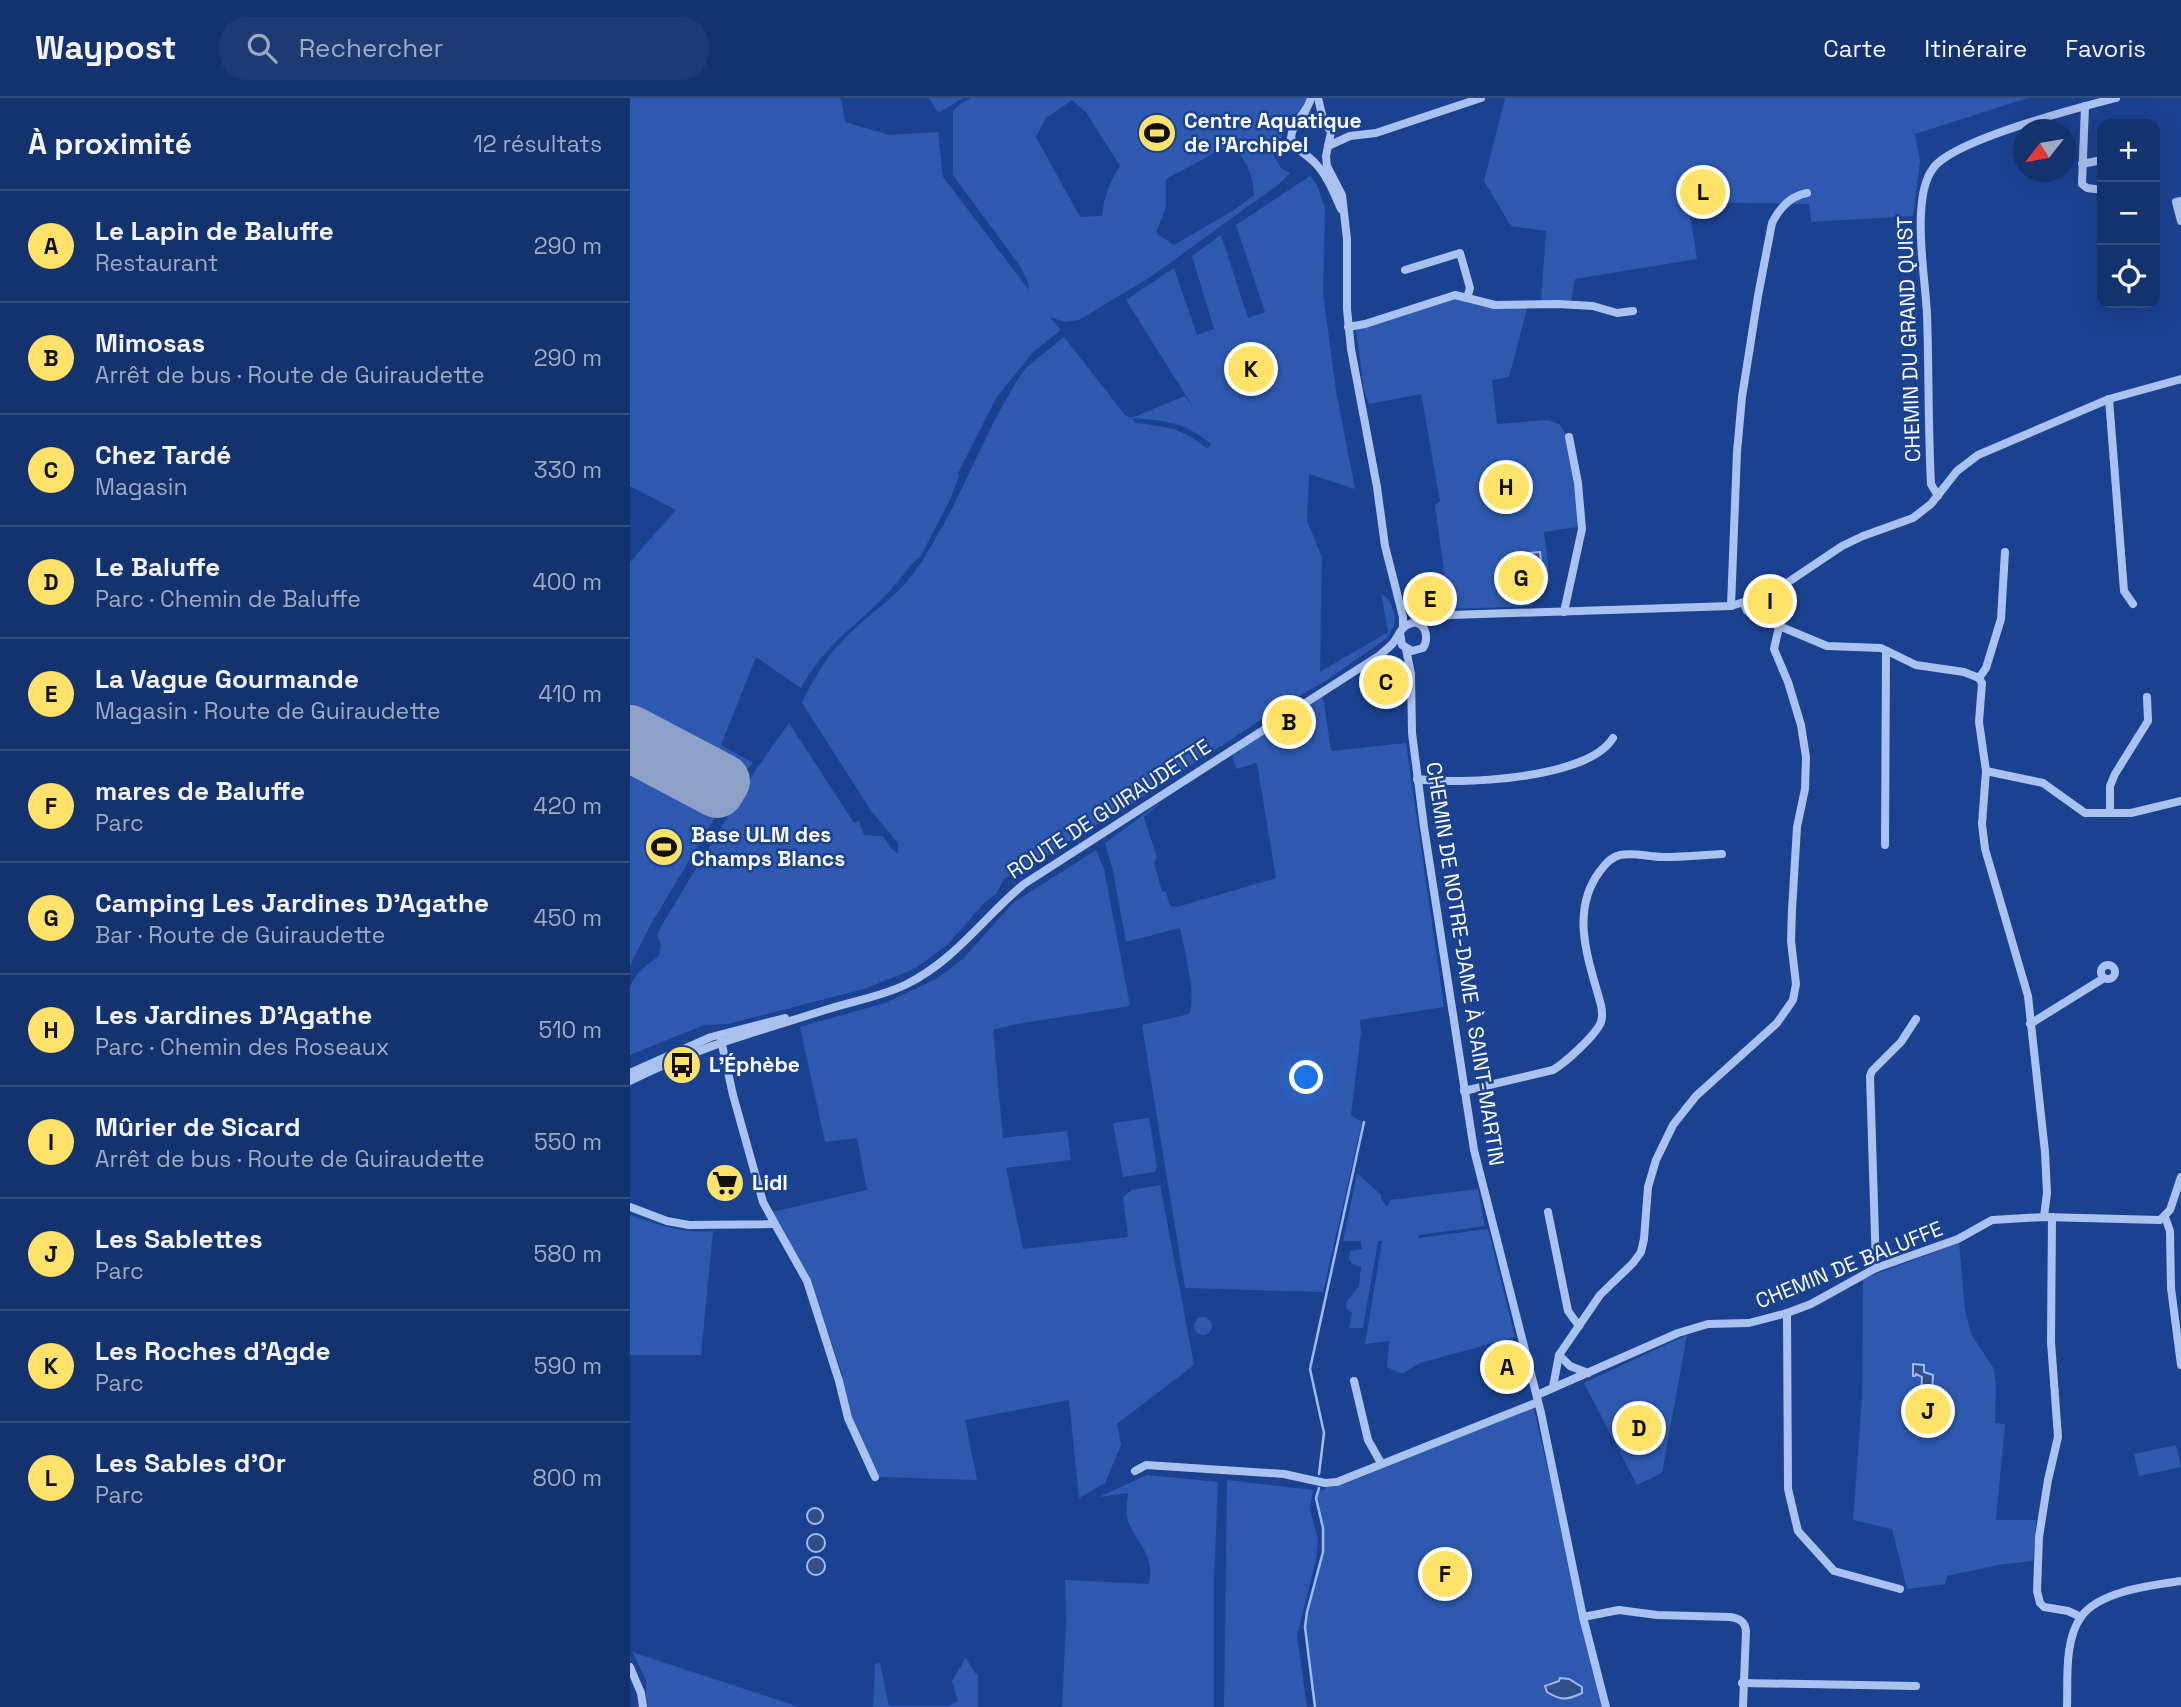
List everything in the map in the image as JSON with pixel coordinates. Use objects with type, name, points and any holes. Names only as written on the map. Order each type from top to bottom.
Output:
[{"type":"street","points":[[1311,98],[1307,109],[1295,123],[1291,138],[1294,145],[1321,169],[1343,215]]},
{"type":"street","points":[[1318,98],[1331,132],[1327,166],[1342,195],[1347,239],[1348,327],[1385,546],[1403,617],[1401,642],[1406,648],[1417,650],[1426,643],[1427,631],[1433,622],[1444,616]]},
{"type":"street","points":[[1306,155],[1314,155],[1350,136],[1376,133],[1481,98]]},
{"type":"street","name":"CHEMIN DU GRAND QUIST","points":[[1938,496],[1931,484],[1928,332],[1921,225],[1926,180],[1941,160],[1959,150],[2009,130],[2116,98]]},
{"type":"street","points":[[2085,106],[2083,186],[2097,189]]},
{"type":"street","points":[[1301,117],[1316,115],[1350,136]]},
{"type":"street","points":[[2082,164],[2097,161]]},
{"type":"street","points":[[1731,606],[1742,397],[1758,296],[1776,214],[1790,200],[1807,193]]},
{"type":"street","points":[[2181,201],[2176,202],[2181,221]]},
{"type":"street","points":[[1405,270],[1460,253],[1469,288],[1467,298]]},
{"type":"street","points":[[1348,327],[1455,295],[1499,306],[1558,303],[1593,306],[1617,313],[1633,312]]},
{"type":"street","points":[[1402,630],[1432,617],[1444,616],[1744,604],[1772,593],[1852,541],[1913,518],[1938,496],[1957,471],[1978,455],[2109,399],[2181,379]]},
{"type":"street","points":[[2109,399],[2123,591],[2133,604]]},
{"type":"street","points":[[1564,612],[1582,529],[1578,483],[1569,437]]},
{"type":"street","points":[[1979,678],[1986,668],[2001,619],[2006,552]]},
{"type":"street","points":[[1399,603],[1427,631]]},
{"type":"street","points":[[1744,604],[1747,611],[1753,615],[1827,646],[1881,648],[1916,665],[1964,672],[1979,678],[1982,683],[1979,722],[1986,771],[1982,824],[1985,849],[2028,996],[2045,1152],[2051,1342],[2058,1437],[2039,1537],[2037,1591],[2044,1607],[2068,1611],[2081,1617]]},
{"type":"street","points":[[1553,1387],[1559,1355],[1600,1295],[1641,1252],[1648,1187],[1656,1160],[1680,1114],[1696,1096],[1777,1023],[1795,995],[1792,910],[1797,827],[1805,789],[1806,757],[1801,726],[1788,682],[1774,649],[1779,627]]},
{"type":"street","name":"ROUTE DE GUIRAUDETTE","points":[[630,1081],[675,1059],[889,992],[925,974],[957,951],[1009,897],[1040,873],[1380,655],[1402,630]]},
{"type":"street","name":"ROUTE DE GUIRAUDETTE","points":[[1380,655],[1406,648]]},
{"type":"street","name":"CHEMIN DE NOTRE-DAME À SAINT-MARTIN","points":[[1406,648],[1411,674],[1412,733],[1417,779],[1474,1150],[1537,1399],[1583,1617],[1606,1707]]},
{"type":"street","name":"CHEMIN DE NOTRE-DAME À SAINT-MARTIN","points":[[1411,674],[1417,650]]},
{"type":"street","points":[[1885,845],[1886,651]]},
{"type":"street","points":[[2110,813],[2110,786],[2148,721],[2147,697]]},
{"type":"street","points":[[1417,779],[1480,782],[1514,778],[1584,761],[1609,744],[1612,738]]},
{"type":"street","points":[[1986,771],[2043,783],[2085,813],[2131,813],[2181,801]]},
{"type":"street","points":[[1464,1091],[1553,1070],[1599,1025],[1601,1005],[1583,936],[1584,902],[1591,882],[1610,860],[1621,855],[1667,857],[1722,854]]},
{"type":"street","points":[[2030,1024],[2104,978]]},
{"type":"street","name":"ROUTE DE GUIRAUDETTE","points":[[630,1073],[711,1037],[825,1010]]},
{"type":"street","name":"ROUTE DE GUIRAUDETTE","points":[[720,1043],[722,1039],[808,1012]]},
{"type":"street","points":[[1876,1268],[1870,1076],[1872,1070],[1901,1042],[1916,1019]]},
{"type":"street","points":[[720,1043],[763,1202],[807,1281],[839,1381],[848,1419],[875,1477]]},
{"type":"street","points":[[2181,1177],[2165,1217],[2170,1231],[2171,1288],[2181,1365]]},
{"type":"street","points":[[630,1207],[667,1221],[689,1225],[775,1224]]},
{"type":"street","points":[[1548,1212],[1568,1311],[1579,1326]]},
{"type":"street","name":"CHEMIN DE BALUFFE","points":[[1135,1471],[1146,1465],[1284,1474],[1325,1483],[1337,1482],[1381,1463],[1429,1447],[1537,1399],[1553,1387],[1678,1333],[1708,1324],[1749,1323],[1787,1313],[1811,1304],[1876,1268],[1958,1239],[1992,1220],[2048,1217],[2154,1221],[2165,1217]]},
{"type":"street","points":[[1787,1313],[1788,1489],[1798,1531],[1834,1571],[1900,1589]]},
{"type":"street","points":[[1559,1355],[1570,1366],[1588,1373]]},
{"type":"street","points":[[1354,1381],[1368,1440],[1381,1463]]},
{"type":"street","points":[[2067,1707],[2070,1651],[2081,1617],[2088,1609],[2129,1589],[2181,1581]]},
{"type":"street","points":[[1583,1617],[1619,1610],[1657,1615],[1739,1619],[1746,1631],[1742,1707]]},
{"type":"street","points":[[630,1667],[641,1693],[643,1707]]},
{"type":"street","points":[[1742,1683],[1916,1686]]},
{"type":"shaded area","points":[[630,98],[841,98],[845,122],[889,135],[938,132],[943,177],[1029,290],[1020,266],[953,175],[953,111],[959,105],[971,98],[1307,98],[1290,121],[1281,140],[1270,149],[1281,168],[1290,173],[1279,184],[1149,278],[1079,320],[1065,322],[1050,317],[1061,330],[1034,351],[996,398],[958,473],[950,500],[920,557],[882,599],[828,650],[801,688],[756,657],[721,745],[753,763],[738,779],[651,924],[630,965],[630,562],[676,510],[630,486]],"holes":[[[1072,100],[1086,112],[1120,166],[1108,190],[1102,216],[1080,217],[1036,137],[1045,119]],[[1234,147],[1248,169],[1253,181],[1254,195],[1234,210],[1174,245],[1156,233],[1166,207],[1166,179],[1220,150]]]},
{"type":"shaded area","points":[[929,98],[963,98],[938,113]]},
{"type":"shaded area","points":[[1505,98],[2028,98],[1915,134],[1920,161],[1913,216],[1811,222],[1809,204],[1688,202],[1697,259],[1575,279],[1571,302],[1541,301],[1546,231],[1511,226],[1484,181]]},
{"type":"shaded area","points":[[1310,176],[1317,185],[1325,208],[1323,293],[1336,391],[1355,489],[1309,474],[1307,521],[1322,557],[1320,672],[1388,632],[1381,593],[1389,600],[1395,615],[1394,626],[1387,638],[1324,682],[1287,703],[1110,818],[1004,879],[996,894],[985,902],[947,945],[914,969],[864,989],[728,1024],[704,1025],[630,1055],[630,987],[639,972],[659,956],[661,945],[657,934],[662,925],[755,771],[789,723],[854,823],[859,821],[864,835],[883,836],[898,854],[898,843],[872,812],[802,703],[810,686],[842,641],[910,578],[945,521],[1018,379],[1027,367],[1064,337],[1125,415],[1131,418],[1185,396],[1195,410],[1126,300],[1174,268],[1197,335],[1214,329],[1192,256],[1221,235],[1248,318],[1265,312],[1236,225]],"holes":[[[1132,418],[1183,426],[1211,444],[1208,449],[1182,432],[1135,423]]]},
{"type":"shaded area","points":[[1455,297],[1528,305],[1509,377],[1492,380],[1497,424],[1547,420],[1559,424],[1567,435],[1578,509],[1577,527],[1544,532],[1550,582],[1529,584],[1532,606],[1449,609],[1435,505],[1440,501],[1421,394],[1369,404],[1364,391],[1356,329]]},
{"type":"shaded area","points":[[1540,552],[1541,562],[1518,564],[1517,554]]},
{"type":"shaded area","points":[[1323,697],[1331,751],[1406,743],[1444,1007],[1360,1020],[1361,1032],[1351,1115],[1362,1122],[1323,1292],[1185,1288],[1142,1025],[1189,1014],[1192,995],[1189,972],[1180,928],[1126,942],[1105,843],[1162,801],[1144,817],[1157,858],[1154,863],[1162,891],[1166,892],[1170,906],[1177,907],[1276,878],[1257,763],[1236,769],[1232,754]]},
{"type":"shaded area","points":[[1096,850],[1104,869],[1130,1006],[993,1030],[1003,1138],[1067,1131],[1071,1160],[1006,1168],[1023,1249],[1128,1237],[1123,1197],[1132,1190],[1160,1185],[1194,1365],[1117,1424],[1121,1445],[1105,1483],[1079,1498],[1069,1400],[965,1420],[977,1480],[879,1477],[862,1447],[846,1409],[842,1373],[808,1274],[772,1212],[867,1190],[857,1138],[825,1142],[800,1027],[885,1003],[936,979],[963,959],[1013,903]]},
{"type":"shaded area","points":[[1149,1118],[1157,1167],[1155,1172],[1123,1177],[1113,1123]]},
{"type":"shaded area","points":[[1357,1173],[1381,1195],[1387,1207],[1391,1200],[1478,1189],[1485,1226],[1419,1235],[1418,1238],[1488,1229],[1515,1337],[1420,1363],[1402,1374],[1387,1367],[1389,1341],[1365,1344],[1382,1241],[1378,1241],[1363,1328],[1349,1328],[1352,1313],[1346,1308],[1347,1301],[1359,1286],[1361,1267],[1352,1264],[1349,1259],[1350,1251],[1362,1249],[1361,1241],[1343,1241]]},
{"type":"shaded area","points":[[630,1215],[681,1230],[713,1231],[701,1355],[630,1355]]},
{"type":"shaded area","points":[[1959,1243],[1965,1310],[1971,1334],[1994,1369],[1995,1423],[2005,1424],[1996,1520],[2036,1520],[2033,1561],[1947,1576],[1945,1584],[1907,1589],[1892,1529],[1853,1520],[1862,1399],[1863,1279]]},
{"type":"shaded area","points":[[1199,1317],[1207,1317],[1212,1326],[1210,1333],[1199,1335],[1194,1330],[1194,1322]]},
{"type":"shaded area","points":[[1687,1335],[1662,1473],[1637,1485],[1584,1383]]},
{"type":"shaded area","points":[[1913,1364],[1924,1365],[1924,1372],[1933,1375],[1932,1394],[1921,1393],[1922,1377],[1916,1374],[1913,1376]]},
{"type":"shaded area","points":[[1533,1406],[1604,1707],[1315,1707],[1305,1627],[1323,1552],[1323,1528],[1316,1498],[1319,1490],[1325,1490],[1325,1486],[1347,1483]]},
{"type":"shaded area","points":[[2176,1445],[2181,1467],[2139,1476],[2134,1454]]},
{"type":"shaded area","points":[[1147,1475],[1218,1482],[1214,1580],[1214,1707],[1062,1707],[1065,1580],[1149,1584],[1148,1557],[1127,1518],[1128,1493],[1099,1497]]},
{"type":"shaded area","points":[[1227,1480],[1313,1490],[1310,1509],[1318,1540],[1316,1559],[1297,1635],[1307,1707],[1224,1707]]},
{"type":"shaded area","points":[[815,1508],[821,1510],[821,1522],[815,1524],[809,1522],[807,1516],[809,1510]]},
{"type":"shaded area","points":[[816,1534],[822,1537],[825,1543],[822,1549],[816,1552],[810,1549],[807,1543],[810,1537]]},
{"type":"shaded area","points":[[812,1557],[820,1557],[825,1566],[823,1573],[812,1575],[807,1570],[807,1562]]},
{"type":"shaded area","points":[[632,1652],[799,1707],[646,1707],[646,1680]]},
{"type":"shaded area","points":[[966,1658],[978,1674],[978,1707],[873,1707],[875,1664],[880,1663],[889,1706],[949,1706],[958,1701],[952,1681]]},
{"type":"shaded area","points":[[1560,1678],[1569,1679],[1582,1687],[1582,1693],[1564,1699],[1547,1692],[1545,1686],[1559,1681]]},
{"type":"waterway","points":[[1319,1474],[1324,1433],[1310,1369],[1364,1122]]},
{"type":"waterway","points":[[1315,1707],[1305,1627],[1323,1552],[1323,1528],[1316,1498],[1319,1488]]},
{"type":"runway","points":[[630,732],[723,781],[717,791],[630,745]]},
{"type":"place","name":"Centre Aquatique de l'Archipel","points":[[1157,133]]},
{"type":"place","name":"Les Sables d’Or","points":[[1703,192]]},
{"type":"place","name":"Les Roches d’Agde","points":[[1251,369]]},
{"type":"place","name":"Les Jardines D’Agathe","points":[[1506,487]]},
{"type":"place","name":"Camping Les Jardines D’Agathe","points":[[1521,578]]},
{"type":"place","name":"La Vague Gourmande","points":[[1430,599]]},
{"type":"place","name":"Mûrier de Sicard","points":[[1770,601]]},
{"type":"place","name":"Chez Tardé","points":[[1386,682]]},
{"type":"place","name":"Mimosas","points":[[1289,722]]},
{"type":"place","name":"Base ULM des Champs Blancs","points":[[664,847]]},
{"type":"place","name":"L'Éphèbe","points":[[682,1065]]},
{"type":"place","name":"Lidl","points":[[725,1183]]},
{"type":"place","name":"Le Lapin de Baluffe","points":[[1507,1367]]},
{"type":"place","name":"Les Sablettes","points":[[1928,1411]]},
{"type":"place","name":"Le Baluffe","points":[[1639,1428]]},
{"type":"place","name":"mares de Baluffe","points":[[1445,1574]]}]
